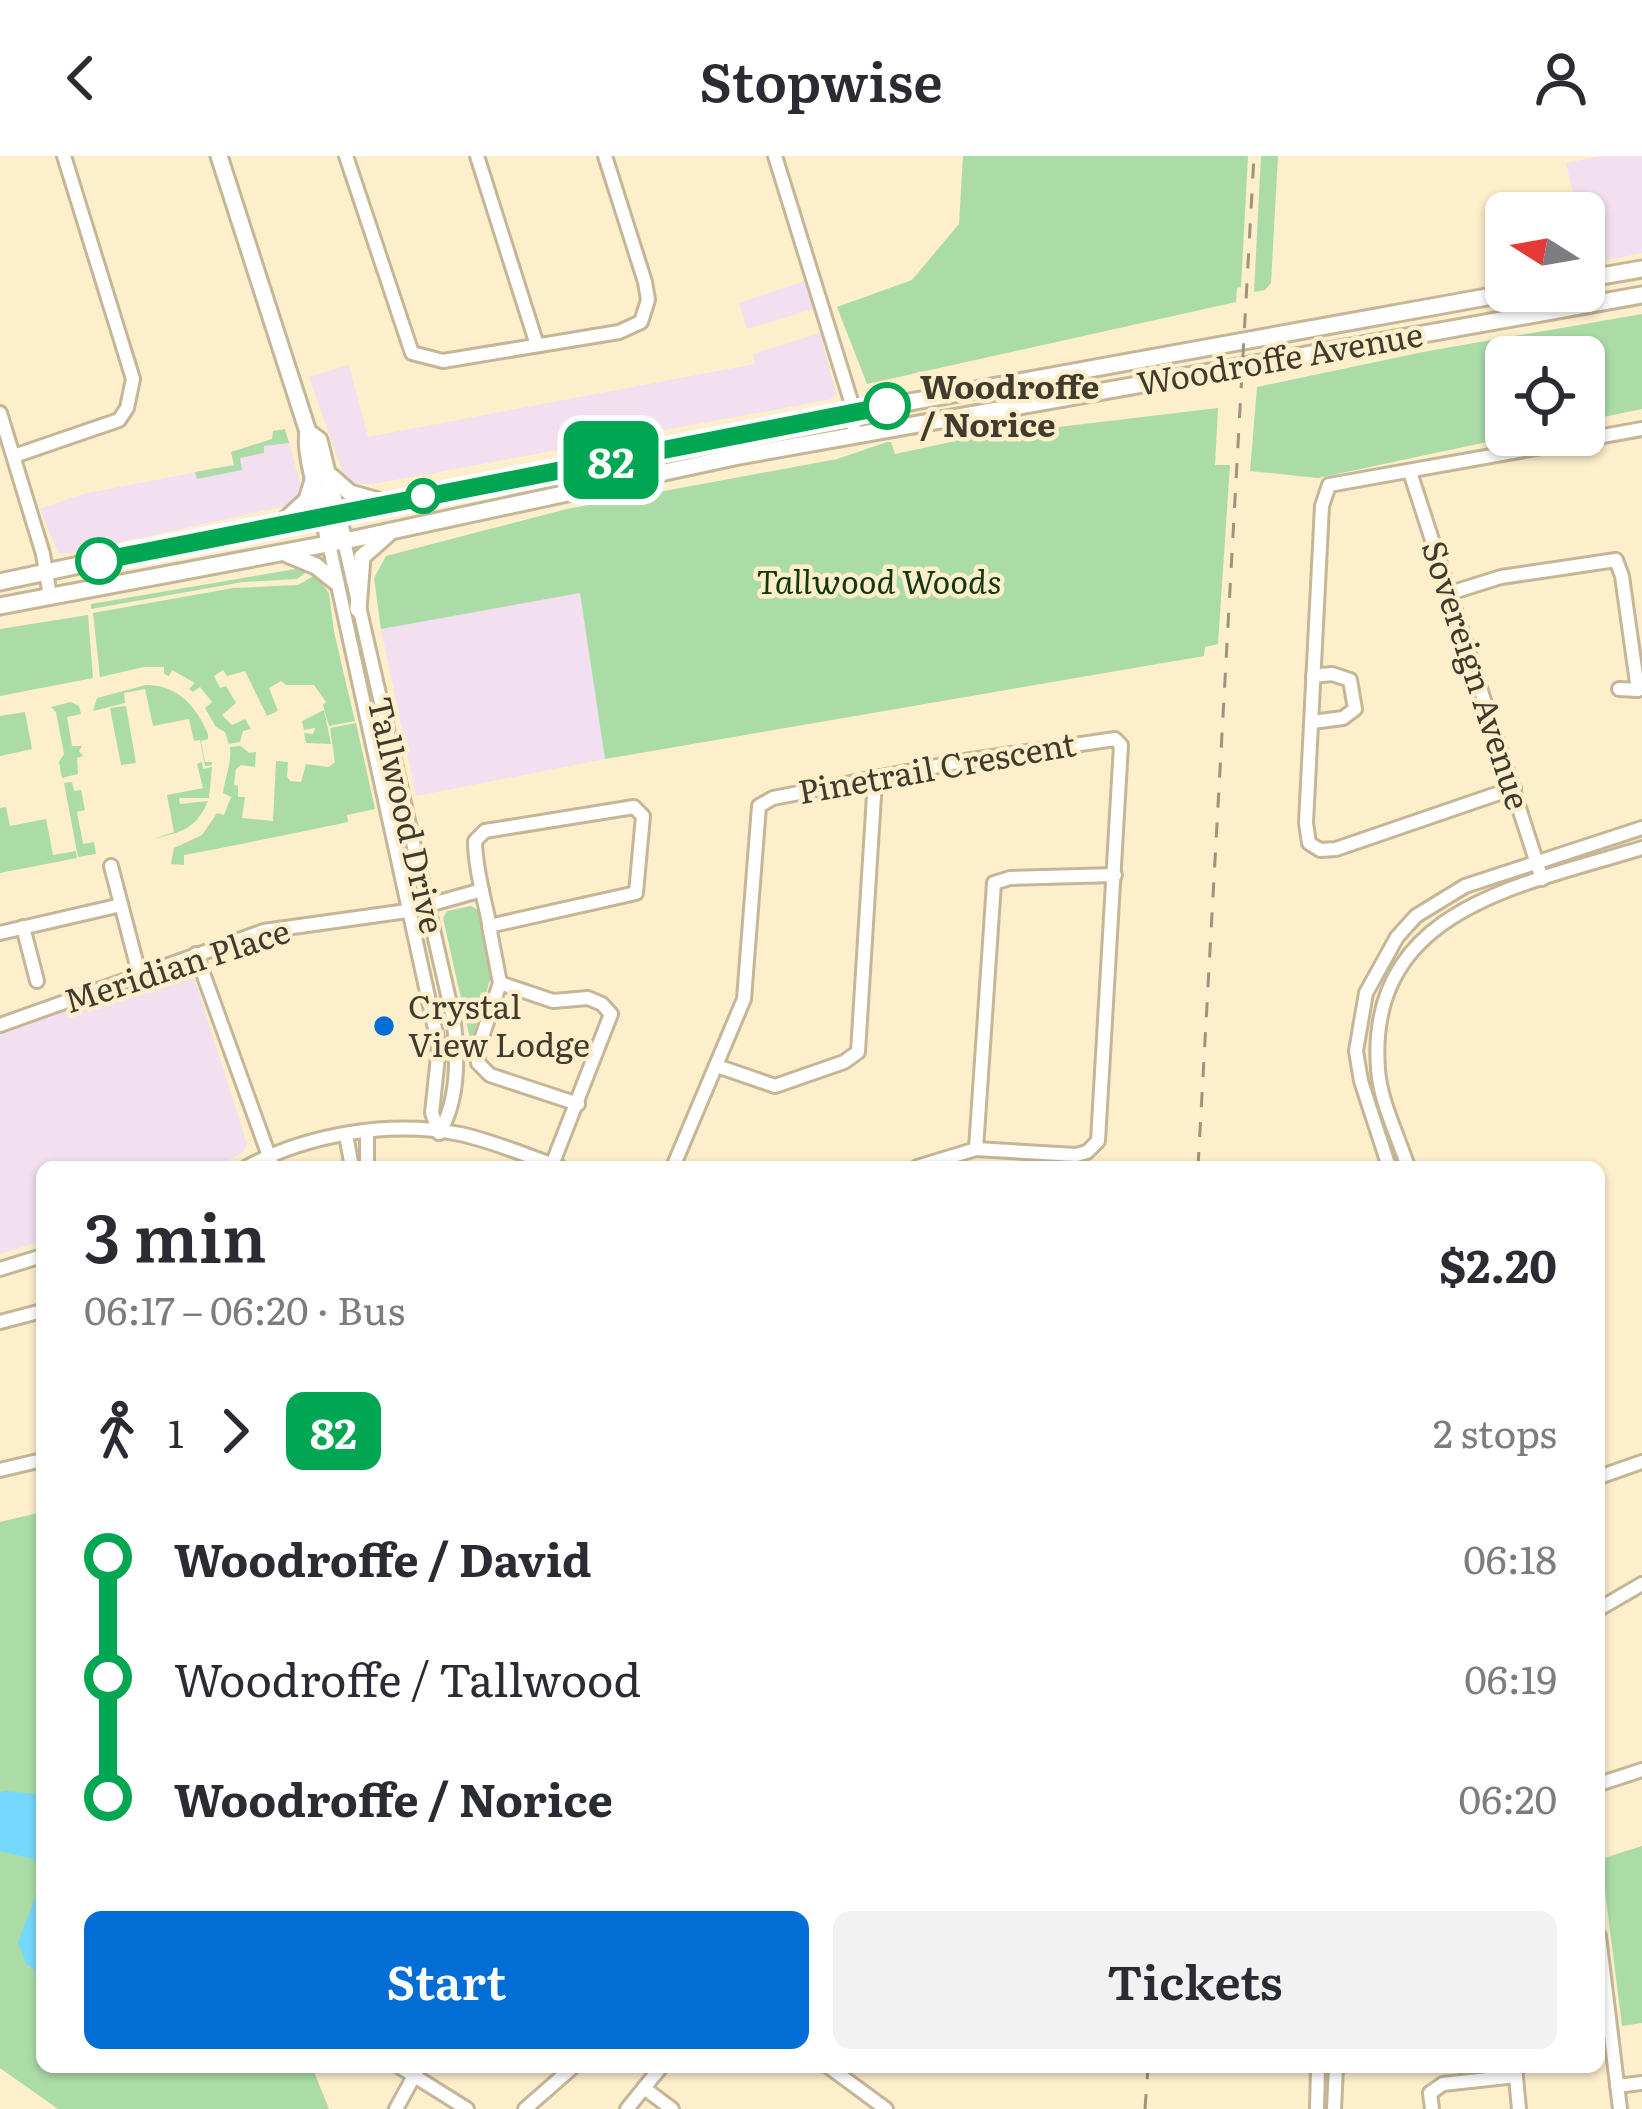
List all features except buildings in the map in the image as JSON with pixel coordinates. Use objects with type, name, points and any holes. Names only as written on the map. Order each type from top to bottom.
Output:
[{"type":"main road","name":"Tallwood Drive","points":[[219,156],[308,432],[319,440],[336,543]]},
{"type":"main road","points":[[1605,275],[1642,269]]},
{"type":"main road","name":"Woodroffe Avenue","points":[[0,607],[855,435],[1642,295]]},
{"type":"main road","name":"Woodroffe Avenue","points":[[0,582],[853,413],[1485,297]]},
{"type":"main road","points":[[1303,331],[1306,354]]},
{"type":"main road","points":[[1176,352],[1179,376]]},
{"type":"main road","points":[[280,524],[307,500],[322,474],[350,493],[389,502]]},
{"type":"main road","points":[[358,609],[362,557],[391,532]]},
{"type":"main road","points":[[284,553],[316,566],[336,582]]},
{"type":"street","points":[[14,456],[119,420],[128,408],[134,379],[64,156]]},
{"type":"street","points":[[346,156],[412,353],[442,361],[619,332],[640,322],[645,312],[645,282],[605,156]]},
{"type":"street","points":[[477,156],[537,345]]},
{"type":"street","points":[[775,156],[853,413],[855,435]]},
{"type":"street","points":[[0,412],[50,596]]},
{"type":"street","points":[[1514,788],[1336,849],[1320,850],[1309,843],[1306,823],[1322,506],[1329,485],[1642,429]]},
{"type":"street","name":"Sovereign Avenue","points":[[1409,472],[1542,879]]},
{"type":"street","name":"Tallwood Drive","points":[[336,543],[336,582],[439,1047],[432,1114],[439,1132]]},
{"type":"street","name":"Tallwood Drive","points":[[336,543],[358,609],[457,1045],[450,1116],[439,1132]]},
{"type":"street","points":[[1450,592],[1501,577],[1616,560],[1641,694],[1619,689]]},
{"type":"street","points":[[1312,722],[1343,718],[1355,709],[1350,680],[1332,674],[1313,676]]},
{"type":"street","name":"Pinetrail Crescent","points":[[676,1161],[747,984],[759,806],[773,798],[958,762],[1115,740],[1121,746],[1098,1141],[1076,1155],[976,1149],[937,1161]]},
{"type":"street","points":[[717,1066],[775,1086],[844,1062],[858,1052],[875,780]]},
{"type":"street","points":[[489,926],[636,893],[643,816],[627,806],[485,831],[475,841],[482,890],[500,983],[477,1052],[482,1070],[578,1103]]},
{"type":"street","points":[[1387,1161],[1356,1051],[1361,1005],[1396,937],[1438,899],[1642,828]]},
{"type":"street","points":[[1406,1161],[1378,1074],[1377,1026],[1396,970],[1435,926],[1462,908],[1642,848]]},
{"type":"street","points":[[111,866],[140,976]]},
{"type":"street","points":[[976,1149],[994,883],[1010,878],[1115,875]]},
{"type":"street","name":"Meridian Place","points":[[2,1020],[265,931],[406,911],[482,890]]},
{"type":"street","points":[[0,932],[121,905]]},
{"type":"street","points":[[23,927],[37,981]]},
{"type":"street","points":[[196,954],[271,1161],[321,1138],[439,1132],[459,1134],[537,1161]]},
{"type":"street","points":[[500,983],[554,1001],[588,998],[611,1014],[551,1161]]},
{"type":"street","points":[[367,1133],[367,1161]]},
{"type":"street","points":[[346,1136],[351,1161]]},
{"type":"street","points":[[0,1269],[36,1258]]},
{"type":"street","points":[[0,1322],[36,1313]]},
{"type":"street","points":[[0,1470],[36,1461]]},
{"type":"street","points":[[1605,1475],[1642,1462]]},
{"type":"street","points":[[1605,1606],[1642,1584]]},
{"type":"street","points":[[1605,1782],[1642,1770]]},
{"type":"street","points":[[1605,2027],[1620,2109]]},
{"type":"street","points":[[396,2109],[410,2073]]},
{"type":"street","points":[[415,2073],[467,2109]]},
{"type":"street","points":[[525,2109],[566,2073]]},
{"type":"street","points":[[627,2109],[656,2073]]},
{"type":"street","points":[[837,2073],[886,2109]]},
{"type":"street","points":[[1317,2109],[1318,2073]]},
{"type":"street","points":[[1334,2109],[1336,2073]]},
{"type":"street","points":[[1432,2109],[1430,2093],[1443,2084],[1505,2073]]},
{"type":"street","points":[[1516,2073],[1520,2109]]},
{"type":"street","points":[[1617,2086],[1642,2083]]},
{"type":"street","points":[[644,2088],[672,2109]]},
{"type":"shaded area","points":[[1602,156],[1642,156],[1642,253],[1605,260],[1605,192],[1573,192],[1566,163]]},
{"type":"shaded area","points":[[805,281],[813,309],[747,329],[739,303]]},
{"type":"shaded area","points":[[820,333],[836,393],[832,399],[373,484],[353,484],[343,473],[309,377],[349,365],[368,437],[755,364],[753,354]]},
{"type":"shaded area","points":[[287,436],[302,489],[290,505],[70,553],[58,553],[40,509],[83,494],[234,465],[232,457]]},
{"type":"shaded area","points":[[580,592],[605,759],[416,796],[381,629]]},
{"type":"shaded area","points":[[180,970],[195,980],[247,1144],[227,1161],[36,1161],[36,1243],[0,1254],[0,1031]]},
{"type":"green space","points":[[963,156],[1248,156],[1241,287],[1236,302],[867,384],[837,307],[912,280],[959,224]]},
{"type":"green space","points":[[1261,156],[1278,156],[1271,283],[1254,292]]},
{"type":"green space","points":[[1642,314],[1642,409],[1605,417],[1605,336],[1515,336]]},
{"type":"green space","points":[[1485,341],[1485,442],[1318,478],[1250,471],[1257,387]]},
{"type":"green space","name":"Tallwood Woods","points":[[1218,408],[1215,465],[1230,465],[1218,644],[1205,647],[1204,656],[605,759],[580,593],[381,629],[374,578],[386,556],[567,509],[837,459],[887,442],[895,454],[974,437]]},
{"type":"green space","points":[[285,429],[289,443],[264,446],[264,453],[240,458],[242,470],[197,479],[195,472],[234,465],[231,452],[272,439],[273,431]]},
{"type":"green space","points":[[295,569],[308,571],[297,579],[243,582],[91,609],[91,604]]},
{"type":"green space","points":[[315,575],[329,593],[355,721],[329,726],[326,702],[314,685],[281,681],[269,688],[278,711],[267,716],[245,671],[227,676],[223,670],[214,676],[236,703],[222,715],[232,725],[245,719],[251,729],[243,731],[240,742],[229,744],[205,708],[212,702],[200,687],[193,692],[189,689],[195,683],[172,670],[169,676],[164,667],[144,667],[100,677],[93,613],[233,588],[298,585]]},
{"type":"green space","points":[[88,615],[93,678],[0,696],[0,629]]},
{"type":"green space","points":[[146,685],[177,693],[192,706],[208,734],[201,741],[205,762],[212,765],[205,766],[200,740],[194,741],[189,719],[153,726],[145,689],[124,693],[125,703],[93,711],[97,698]]},
{"type":"green space","points":[[71,702],[81,714],[67,717],[72,746],[82,746],[83,756],[77,758],[78,774],[62,778],[59,762],[64,754],[51,707]]},
{"type":"green space","points":[[126,706],[136,763],[121,765],[110,708]]},
{"type":"green space","points":[[324,710],[331,744],[306,743],[304,733],[313,734],[315,728],[304,730],[302,721]]},
{"type":"green space","points":[[25,712],[32,749],[0,756],[0,716]]},
{"type":"green space","points":[[356,723],[375,809],[347,815],[348,822],[184,855],[184,865],[171,864],[174,848],[202,835],[217,813],[224,815],[231,797],[223,793],[230,747],[256,752],[255,767],[236,769],[234,785],[238,797],[245,797],[242,818],[273,821],[276,761],[288,762],[290,781],[301,782],[306,764],[329,767],[335,762],[330,728]]},
{"type":"green space","points":[[202,762],[203,769],[212,767],[209,798],[179,798],[180,804],[208,801],[198,818],[187,828],[153,839],[174,832],[167,795],[203,788],[197,764]]},
{"type":"green space","points":[[72,782],[74,791],[81,790],[85,810],[77,812],[83,844],[94,842],[96,854],[78,857],[64,783]]},
{"type":"green space","points":[[6,807],[10,826],[46,819],[53,855],[76,851],[77,858],[0,873],[0,808]]},
{"type":"green space","points":[[471,906],[478,910],[492,973],[471,1043],[443,918],[447,911]]},
{"type":"green space","points":[[36,1513],[36,2073],[314,2073],[329,2109],[58,2109],[0,2068],[0,1522]]},
{"type":"green space","points":[[1642,1846],[1642,2023],[1622,2026],[1605,1858]]},
{"type":"water","points":[[0,1792],[36,1794],[36,1862],[0,1851]]},
{"type":"water","points":[[36,1896],[36,1970],[26,1964],[18,1942]]},
{"type":"railway","points":[[1198,1161],[1254,156]]},
{"type":"railway","points":[[1145,2109],[1148,2073]]},
{"type":"bus line","name":"82","points":[[99,561],[887,406]]},
{"type":"place","name":"Woodroffe / Norice","points":[[887,406]]},
{"type":"place","name":"Crystal View Lodge","points":[[384,1026]]}]
